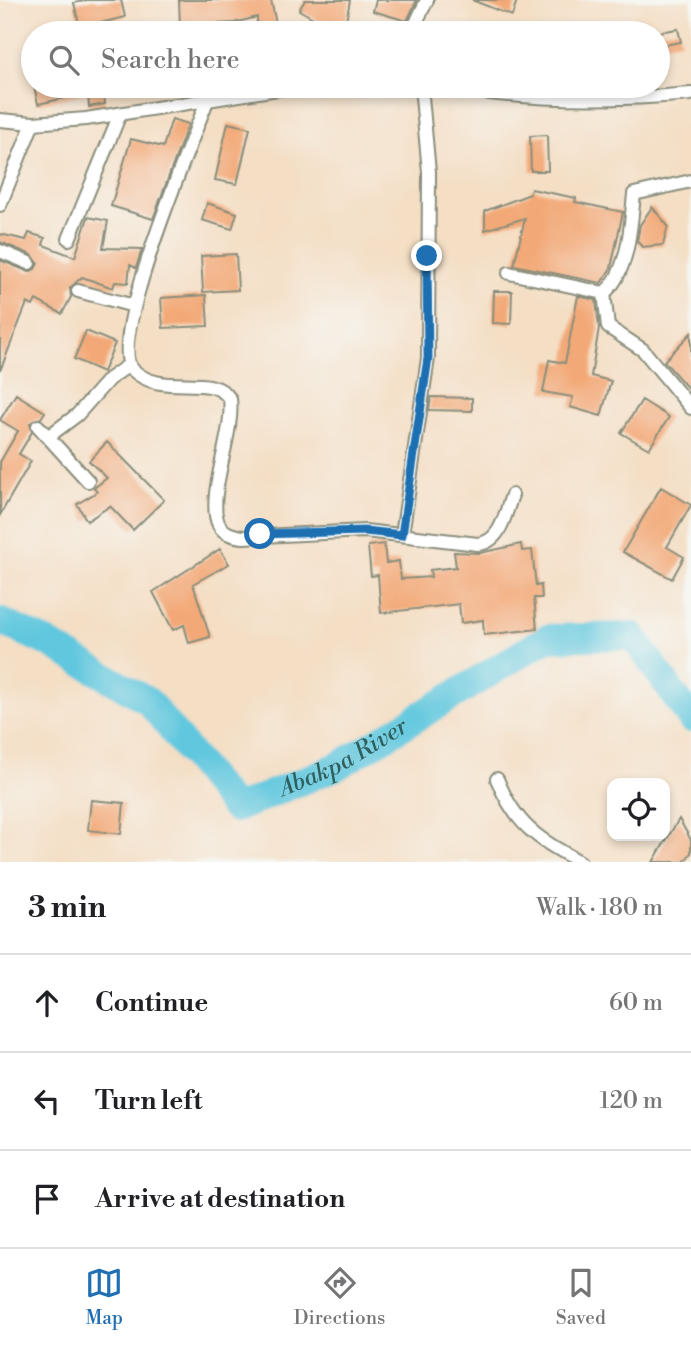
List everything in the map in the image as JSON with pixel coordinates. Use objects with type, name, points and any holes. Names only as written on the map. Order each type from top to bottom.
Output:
[{"type":"street","points":[[417,21],[427,0]]},
{"type":"street","points":[[670,96],[691,94]]},
{"type":"street","points":[[0,120],[33,123],[120,114],[208,98]]},
{"type":"street","points":[[129,365],[136,289],[208,98]]},
{"type":"street","points":[[402,535],[428,358],[429,172],[422,98]]},
{"type":"street","points":[[68,239],[120,114]]},
{"type":"street","points":[[0,205],[33,123]]},
{"type":"street","points":[[604,293],[611,287],[623,257],[634,194],[691,181]]},
{"type":"street","points":[[0,251],[29,263]]},
{"type":"street","points":[[509,273],[604,293]]},
{"type":"street","points":[[78,291],[134,306]]},
{"type":"street","points":[[604,293],[608,327],[643,351],[691,408]]},
{"type":"street","points":[[129,365],[160,385],[212,386],[230,399],[230,424],[216,501],[219,524],[225,531],[243,537],[349,531],[464,544],[487,543],[497,534],[512,495]]},
{"type":"street","points":[[49,436],[76,415],[114,375],[129,365]]},
{"type":"street","points":[[38,426],[89,481]]},
{"type":"street","points":[[497,779],[507,803],[523,826],[541,841],[580,862]]},
{"type":"building","points":[[87,0],[121,0],[125,17],[109,21],[78,21],[74,3]]},
{"type":"building","points":[[179,0],[271,0],[275,21],[257,21],[257,17],[242,21],[180,21]]},
{"type":"building","points":[[305,0],[350,0],[346,21],[319,21],[299,10]]},
{"type":"building","points":[[376,0],[417,0],[407,21],[373,11]]},
{"type":"building","points":[[472,0],[517,0],[512,16]]},
{"type":"building","points":[[678,29],[681,42],[670,44],[670,30]]},
{"type":"building","points":[[37,98],[65,98],[38,104]]},
{"type":"building","points":[[88,98],[104,98],[105,104],[89,107]]},
{"type":"building","points":[[172,119],[188,124],[153,219],[111,206],[131,139],[163,147]]},
{"type":"building","points":[[228,123],[250,128],[237,184],[215,180]]},
{"type":"building","points":[[547,135],[548,171],[531,171],[530,136]]},
{"type":"building","points":[[531,189],[576,198],[575,202],[623,212],[611,268],[601,283],[514,265],[525,218],[485,230],[485,211],[530,194]]},
{"type":"building","points":[[207,203],[237,213],[232,229],[202,220]]},
{"type":"building","points":[[652,207],[668,226],[663,245],[642,247],[637,241],[640,225]]},
{"type":"building","points":[[88,217],[108,221],[103,248],[142,249],[136,268],[130,265],[128,283],[115,282],[113,288],[82,277],[70,288],[71,297],[62,314],[36,300],[33,306],[27,303],[0,371],[0,260],[29,272],[35,269],[38,263],[32,255],[0,242],[0,234],[26,240],[29,233],[45,238],[43,245],[75,257]]},
{"type":"building","points":[[236,254],[238,290],[203,292],[201,256]]},
{"type":"building","points":[[494,291],[512,291],[511,324],[493,323]]},
{"type":"building","points":[[206,295],[208,326],[163,328],[161,298]]},
{"type":"building","points":[[578,296],[596,300],[599,328],[591,376],[611,381],[601,416],[570,407],[573,397],[543,392],[549,360],[565,363]]},
{"type":"building","points":[[86,331],[115,343],[103,372],[74,359]]},
{"type":"building","points":[[691,333],[691,392],[664,361]]},
{"type":"building","points":[[16,394],[45,412],[41,418],[30,423],[32,432],[19,454],[31,461],[0,515],[0,462],[18,431],[0,420]]},
{"type":"building","points":[[431,397],[472,398],[472,411],[429,410]]},
{"type":"building","points":[[642,400],[669,417],[649,449],[621,433]]},
{"type":"building","points":[[107,442],[164,500],[133,530],[110,506],[87,521],[77,504],[97,492],[94,488],[107,478],[89,461]]},
{"type":"building","points":[[661,487],[691,505],[667,547],[684,557],[672,579],[623,552]]},
{"type":"building","points":[[384,544],[386,563],[399,561],[401,579],[431,577],[430,570],[456,567],[454,552],[480,553],[521,544],[522,551],[532,550],[536,586],[541,585],[542,598],[534,598],[537,629],[484,635],[483,620],[461,623],[459,604],[381,613],[378,575],[371,576],[368,546]]},
{"type":"building","points":[[220,549],[229,564],[193,584],[210,637],[189,643],[184,625],[173,630],[153,592]]},
{"type":"building","points":[[91,800],[124,803],[121,834],[88,830]]},
{"type":"building","points":[[679,819],[691,840],[691,853],[684,862],[653,862],[666,841],[670,841],[670,834]]},
{"type":"waterway","name":"Abakpa River","points":[[0,621],[48,643],[148,701],[235,809],[338,766],[547,638],[633,636],[691,719]]},
{"type":"route","points":[[260,534],[365,531],[402,535],[428,358],[427,256]]}]
